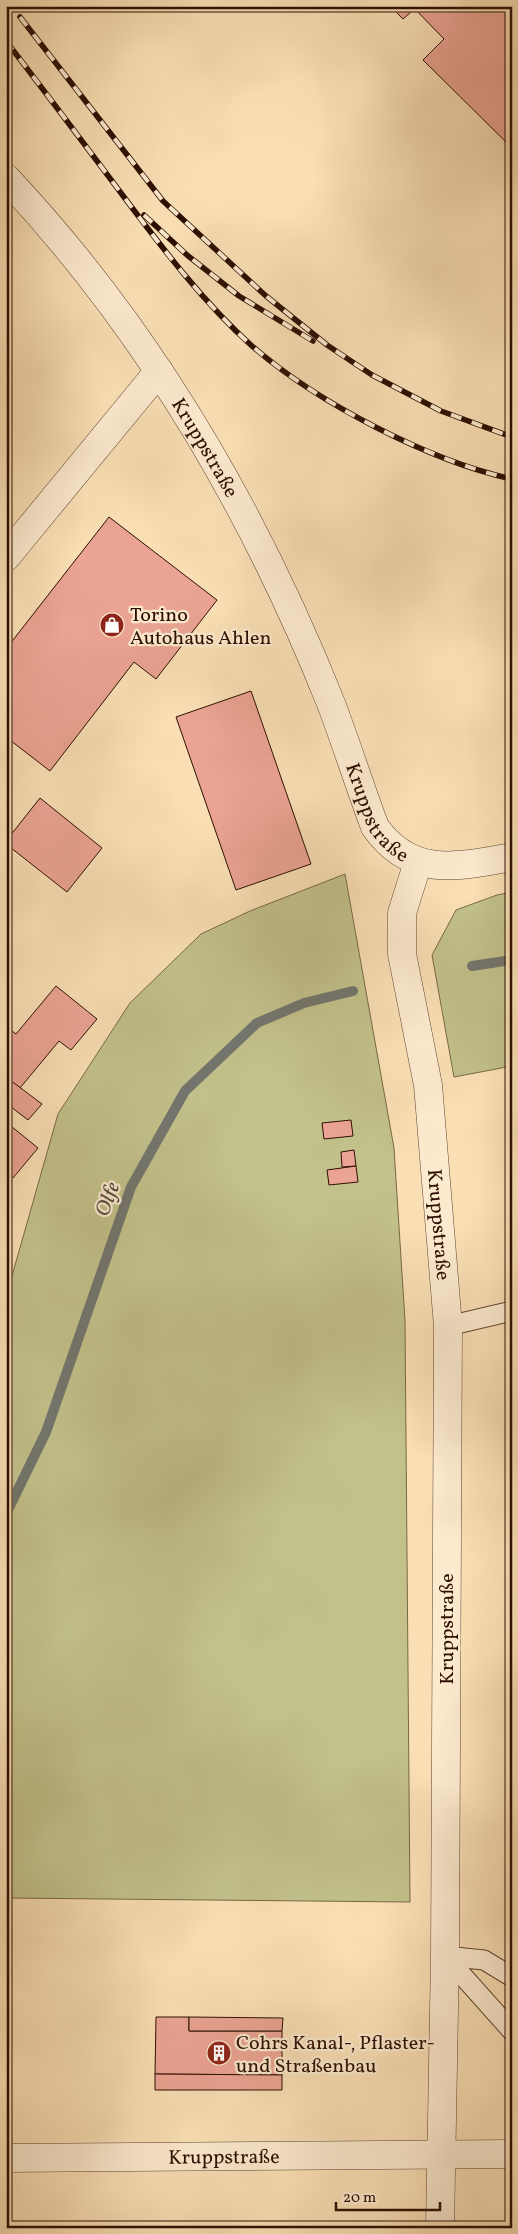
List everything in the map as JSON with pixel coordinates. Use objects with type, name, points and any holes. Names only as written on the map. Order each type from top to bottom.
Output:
[{"type":"street","name":"Kruppstraße","points":[[6,178],[32,206],[101,290],[160,371],[226,480],[286,600],[332,706],[375,827],[386,842],[399,852],[418,862],[402,913],[402,954],[428,1085],[448,1326],[445,1956],[440,2228]]},
{"type":"street","name":"Kruppstraße","points":[[6,558],[160,371]]},
{"type":"street","points":[[418,862],[430,865],[455,865],[512,857]]},
{"type":"street","name":"Kruppstraße","points":[[6,2158],[442,2154]]},
{"type":"street","points":[[442,2154],[512,2154]]},
{"type":"lane","points":[[448,1326],[512,1311]]},
{"type":"lane","points":[[445,1956],[484,1960],[512,1977]]},
{"type":"lane","points":[[445,1956],[512,2031]]},
{"type":"shaded area","points":[[345,874],[394,1148],[405,1321],[410,1902],[6,1898],[6,1297],[58,1114],[130,1003],[201,934],[250,911]]},
{"type":"shaded area","points":[[512,892],[512,1066],[454,1077],[432,955],[456,910],[497,895]]},
{"type":"building","points":[[390,6],[405,6],[411,12],[403,19]]},
{"type":"building","points":[[412,6],[505,6],[512,13],[512,148],[423,60],[444,39]]},
{"type":"building","name":"Torino Autohaus Ahlen","points":[[109,517],[217,600],[156,679],[134,662],[50,771],[6,737],[6,649]]},
{"type":"building","points":[[251,691],[311,864],[236,890],[176,717]]},
{"type":"building","points":[[40,798],[102,848],[67,892],[6,844],[6,841]]},
{"type":"building","points":[[56,986],[97,1019],[71,1050],[59,1041],[20,1088],[6,1077],[6,1026],[16,1034]]},
{"type":"building","points":[[6,1077],[42,1104],[28,1120],[6,1103]]},
{"type":"building","points":[[351,1120],[353,1136],[324,1139],[322,1123]]},
{"type":"building","points":[[6,1122],[38,1148],[13,1178],[6,1172]]},
{"type":"building","points":[[354,1150],[356,1166],[342,1167],[341,1152]]},
{"type":"building","points":[[356,1166],[358,1182],[329,1185],[327,1170]]},
{"type":"building","name":"Cohrs Kanal-, Pflaster- und Straßenbau","points":[[156,2017],[189,2017],[189,2031],[282,2031],[282,2075],[155,2074]]},
{"type":"building","points":[[189,2017],[283,2018],[282,2031],[189,2031]]},
{"type":"building","points":[[155,2074],[282,2075],[282,2090],[155,2090]]},
{"type":"waterway","name":"Olfe","points":[[472,966],[512,960]]},
{"type":"waterway","name":"Olfe","points":[[6,1514],[46,1432],[131,1187],[185,1091],[257,1023],[304,1003],[353,991]]},
{"type":"railway","points":[[20,17],[163,201],[266,296],[327,345],[372,375],[441,411],[512,437]]},
{"type":"railway","points":[[6,41],[169,256],[217,312],[252,346],[308,388],[375,427],[445,458],[512,479]]},
{"type":"railway","points":[[144,215],[187,255],[239,296],[313,341]]},
{"type":"place","name":"Torino Autohaus Ahlen","points":[[112,625]]},
{"type":"place","name":"Cohrs Kanal-, Pflaster- und Straßenbau","points":[[219,2053]]}]
